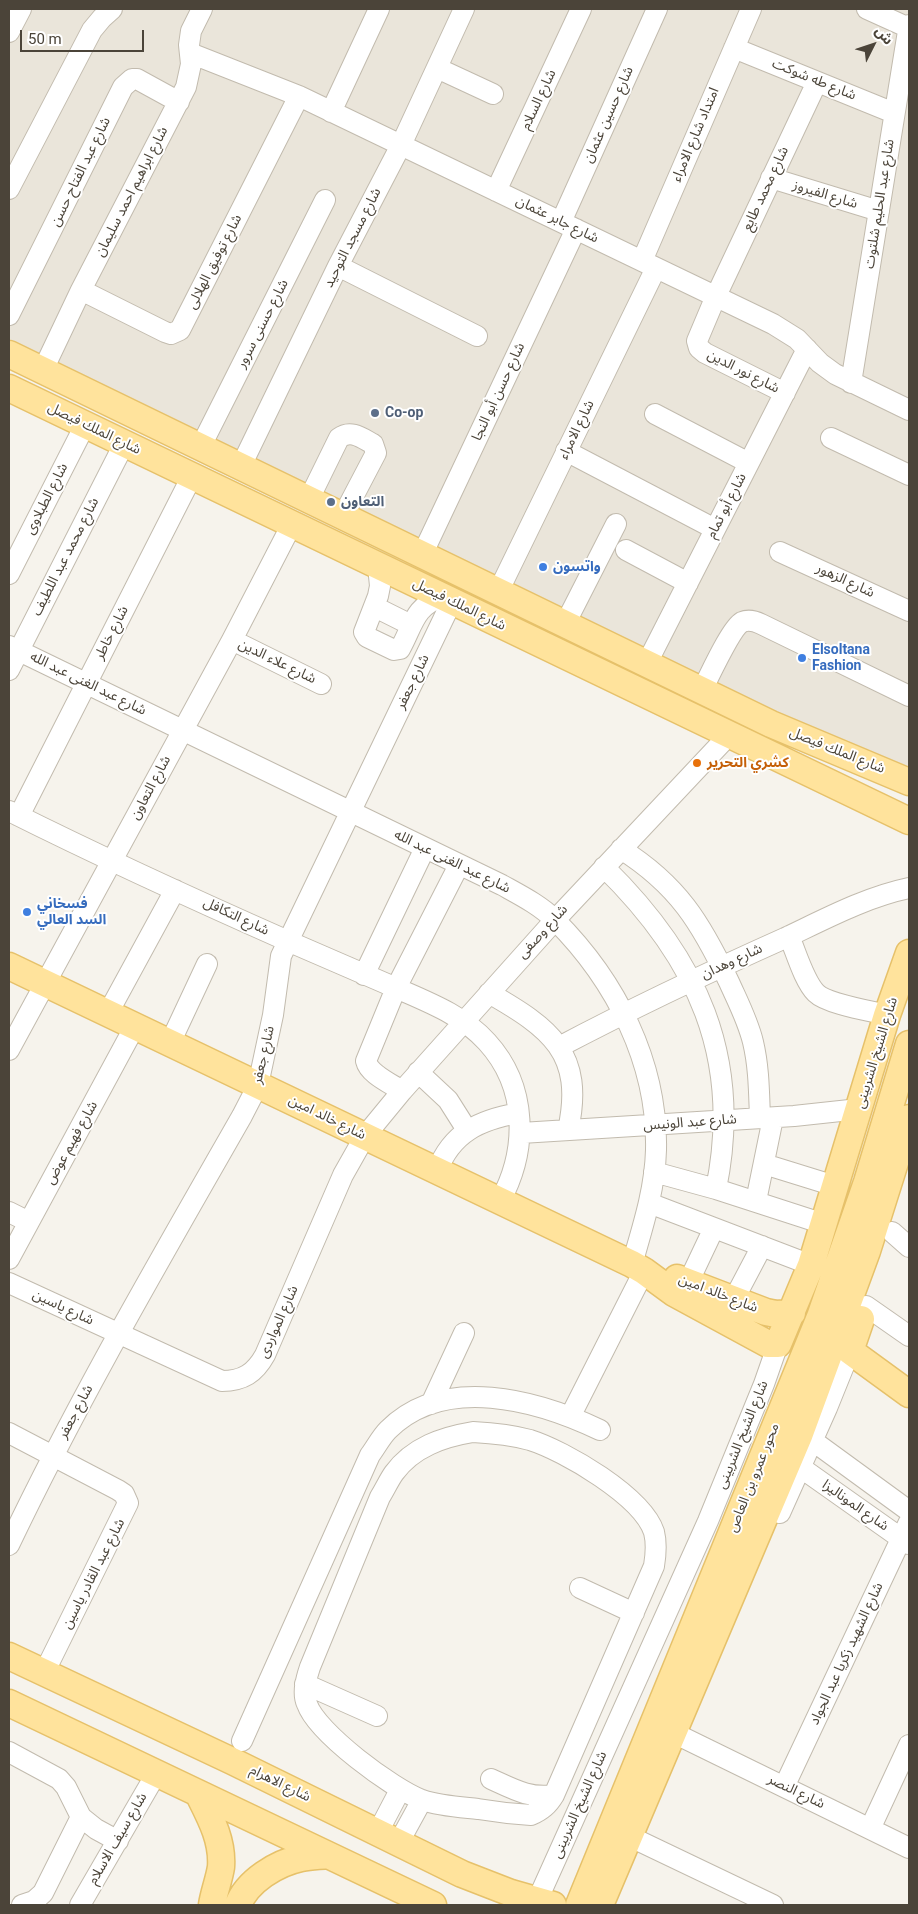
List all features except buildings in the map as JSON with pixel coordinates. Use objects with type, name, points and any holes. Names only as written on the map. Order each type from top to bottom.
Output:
[{"type":"main road","name":"شارع الملك فيصل","points":[[9,354],[771,724],[905,774]]},
{"type":"main road","name":"شارع الملك فيصل","points":[[10,393],[85,425],[909,821]]},
{"type":"main road","points":[[729,735],[737,728],[739,723],[740,713],[738,708]]},
{"type":"main road","points":[[761,750],[757,739],[762,730],[771,724]]},
{"type":"main road","name":"شارع الشيخ الشربينى","points":[[778,1344],[811,1265],[909,953]]},
{"type":"main road","name":"شارع خالد امين","points":[[9,966],[638,1267],[682,1297],[768,1344],[778,1344]]},
{"type":"main road","name":"محور عمرو بن العاص","points":[[579,1905],[820,1317],[867,1182],[909,1044]]},
{"type":"main road","name":"محور عمرو بن العاص","points":[[600,1905],[799,1436],[864,1260],[909,1118]]},
{"type":"main road","points":[[909,1181],[901,1240],[866,1306],[850,1351],[909,1394]]},
{"type":"main road","name":"شارع خالد امين","points":[[638,1267],[674,1276],[733,1301],[776,1314],[792,1313]]},
{"type":"main road","name":"شارع الاهرام","points":[[9,1656],[486,1884],[545,1903]]},
{"type":"main road","points":[[9,1703],[433,1905]]},
{"type":"main road","points":[[198,1793],[216,1831],[220,1845],[220,1869],[212,1905]]},
{"type":"main road","points":[[238,1905],[240,1899],[250,1886],[272,1869],[301,1858],[328,1855]]},
{"type":"street","points":[[9,32],[21,9]]},
{"type":"street","points":[[9,189],[92,30],[112,9]]},
{"type":"street","name":"شارع ابراهيم احمد سليمان","points":[[43,370],[179,102],[190,75],[191,31],[202,9]]},
{"type":"street","points":[[331,112],[378,9]]},
{"type":"street","name":"شارع مسجد التوحيد","points":[[241,466],[338,266],[401,145],[464,9]]},
{"type":"street","name":"شارع السلام","points":[[496,191],[581,9]]},
{"type":"street","name":"شارع حسين عثمان","points":[[569,226],[658,9]]},
{"type":"street","name":"امتداد شارع الامراء","points":[[649,264],[751,9]]},
{"type":"street","points":[[867,9],[909,26]]},
{"type":"street","name":"شارع عبد الحليم شلتوت","points":[[851,383],[909,26]]},
{"type":"street","name":"شارع طه شوكت","points":[[734,48],[894,113]]},
{"type":"street","name":"شارع جابر عثمان","points":[[190,53],[299,96],[774,324],[797,339],[835,374],[909,410]]},
{"type":"street","points":[[437,68],[492,94]]},
{"type":"street","name":"شارع عبد الفتاح حسن","points":[[9,315],[123,86],[132,79],[137,79],[179,102]]},
{"type":"street","name":"شارع محمد طايع","points":[[716,296],[817,82]]},
{"type":"street","name":"شارع توفيق الهلالى","points":[[82,290],[165,332],[171,334],[180,330],[299,96]]},
{"type":"street","name":"شارع الفيروز","points":[[771,178],[879,211]]},
{"type":"street","name":"شارع حسنى سرور","points":[[200,448],[325,200]]},
{"type":"street","name":"شارع حسن أبو النجا","points":[[422,555],[569,226]]},
{"type":"street","name":"شارع الامراء","points":[[498,592],[566,451],[649,264]]},
{"type":"street","points":[[338,266],[477,336]]},
{"type":"street","name":"شارع نور الدين","points":[[716,296],[698,337],[699,348],[705,353],[785,394]]},
{"type":"street","name":"شارع أبو تمام","points":[[646,663],[807,349]]},
{"type":"street","points":[[655,414],[749,463]]},
{"type":"street","name":"شارع الطبلاوى","points":[[9,574],[85,425]]},
{"type":"street","points":[[309,499],[339,438],[346,434],[354,434],[373,444],[376,454],[343,516]]},
{"type":"street","points":[[831,438],[909,475]]},
{"type":"street","name":"شارع محمد عبد اللطيف","points":[[9,670],[14,648],[124,444]]},
{"type":"street","points":[[566,451],[715,529]]},
{"type":"street","name":"شارع خاطر","points":[[14,814],[87,684],[192,476]]},
{"type":"street","name":"شارع التعاون","points":[[9,1050],[232,640],[292,524]]},
{"type":"street","points":[[565,624],[616,524]]},
{"type":"street","points":[[626,550],[688,583]]},
{"type":"street","name":"شارع الزهور","points":[[780,552],[909,611]]},
{"type":"street","points":[[378,566],[380,586],[375,607],[364,629],[364,635],[394,650],[402,646],[423,606],[432,600],[447,599]]},
{"type":"street","name":"شارع جعفر","points":[[9,1545],[53,1456],[118,1333],[258,1085],[273,1015],[280,963],[288,941],[350,812],[447,599]]},
{"type":"street","points":[[375,607],[412,625]]},
{"type":"street","points":[[702,690],[734,630],[743,622],[749,620],[761,624],[909,696]]},
{"type":"street","name":"شارع علاء الدين","points":[[232,640],[321,684]]},
{"type":"street","name":"شارع عبد الغنى عبد الله","points":[[14,648],[520,895],[554,920],[592,964],[624,1013],[634,1034],[644,1064],[653,1103],[655,1125],[654,1172],[638,1267],[570,1417]]},
{"type":"street","name":"شارع وصفى","points":[[364,1136],[418,1072],[554,920],[729,735]]},
{"type":"street","name":"شارع التكافل","points":[[14,814],[175,890],[364,975],[434,1004],[463,1022],[487,1042],[499,1059],[509,1077],[518,1113],[521,1133],[516,1163],[509,1184],[500,1201]]},
{"type":"street","points":[[364,975],[425,848]]},
{"type":"street","points":[[620,849],[648,868],[680,898],[696,920],[722,967],[744,1015],[753,1041],[767,1118],[764,1164],[756,1201]]},
{"type":"street","points":[[402,1091],[368,1067],[366,1061],[396,988],[459,865]]},
{"type":"street","points":[[604,867],[627,889],[674,948],[704,1007],[719,1063],[723,1091],[722,1154],[716,1188]]},
{"type":"street","name":"شارع وهدان","points":[[559,1047],[624,1013],[789,936],[878,896],[909,888]]},
{"type":"street","points":[[108,1013],[175,890]]},
{"type":"street","points":[[789,936],[812,987],[820,996],[831,1001],[888,1015]]},
{"type":"street","points":[[170,1043],[206,964]]},
{"type":"street","points":[[489,993],[530,1017],[541,1026],[559,1047],[571,1078],[573,1095],[568,1130]]},
{"type":"street","name":"شارع فهيم عوض","points":[[9,1259],[135,1026]]},
{"type":"street","points":[[418,1072],[448,1100],[467,1130]]},
{"type":"street","name":"شارع عبد الونيس","points":[[521,1133],[767,1118],[859,1109]]},
{"type":"street","points":[[437,1171],[442,1157],[453,1142],[467,1130],[484,1122],[518,1113]]},
{"type":"street","name":"شارع المواردى","points":[[118,1333],[222,1380],[239,1380],[253,1372],[265,1355],[343,1175],[364,1136]]},
{"type":"street","points":[[764,1164],[835,1186]]},
{"type":"street","points":[[654,1172],[716,1188],[824,1224]]},
{"type":"street","points":[[649,1203],[811,1265]]},
{"type":"street","points":[[9,1212],[29,1222]]},
{"type":"street","points":[[688,1282],[714,1228]]},
{"type":"street","points":[[733,1301],[762,1246]]},
{"type":"street","name":"شارع ياسين","points":[[9,1283],[118,1333]]},
{"type":"street","points":[[866,1306],[909,1336]]},
{"type":"street","points":[[431,1404],[464,1332]]},
{"type":"street","name":"شارع الشيخ الشربينى","points":[[545,1903],[708,1521],[764,1384],[778,1344]]},
{"type":"street","points":[[611,1905],[637,1840],[813,1441],[850,1351]]},
{"type":"street","points":[[242,1741],[370,1455],[388,1431],[408,1415],[431,1404],[463,1398],[494,1398],[530,1404],[570,1417],[600,1430]]},
{"type":"street","points":[[388,1431],[408,1459]]},
{"type":"street","points":[[473,1432],[530,1440],[562,1454],[592,1471],[620,1491],[644,1516],[653,1531],[657,1548],[654,1566],[554,1794],[541,1811],[531,1814],[447,1806],[422,1800],[400,1790],[378,1775],[323,1728],[312,1717],[306,1703],[305,1684],[319,1644],[380,1497],[394,1473],[408,1459],[428,1445],[450,1436],[473,1432]]},
{"type":"street","points":[[9,1433],[53,1456]]},
{"type":"street","points":[[813,1441],[909,1511]]},
{"type":"street","name":"شارع عبد القادر ياسين","points":[[44,1673],[128,1503],[124,1494],[118,1490],[53,1456]]},
{"type":"street","name":"شارع الموناليزا","points":[[800,1467],[907,1535]]},
{"type":"street","points":[[344,1512],[370,1524]]},
{"type":"street","name":"شارع الشهيد زكريا عبد الجواد","points":[[784,1787],[907,1535]]},
{"type":"street","points":[[580,1588],[634,1613]]},
{"type":"street","points":[[291,1631],[319,1644]]},
{"type":"street","points":[[305,1684],[377,1716]]},
{"type":"street","name":"شارع النصر","points":[[682,1736],[909,1848]]},
{"type":"street","points":[[9,1752],[59,1779],[66,1787],[81,1817],[96,1829],[118,1841]]},
{"type":"street","points":[[870,1829],[907,1757]]},
{"type":"street","name":"شارع سيف الاسلام","points":[[80,1905],[156,1774]]},
{"type":"street","points":[[491,1779],[531,1796],[542,1797],[554,1794]]},
{"type":"street","points":[[388,1837],[400,1790]]},
{"type":"street","points":[[388,1837],[422,1800]]},
{"type":"street","points":[[9,1903],[22,1905],[34,1901],[43,1893],[81,1817]]},
{"type":"street","points":[[637,1840],[773,1905]]},
{"type":"shaded area","points":[[9,9],[909,9],[909,777],[9,339]]},
{"type":"place","name":"Co-op","points":[[375,413]]},
{"type":"place","name":"التعاون","points":[[331,502]]},
{"type":"place","name":"واتسون","points":[[543,567]]},
{"type":"place","name":"Elsoltana Fashion","points":[[802,658]]},
{"type":"place","name":"كشري التحرير","points":[[697,763]]},
{"type":"place","name":"فسخاني السد العالي","points":[[27,912]]}]
